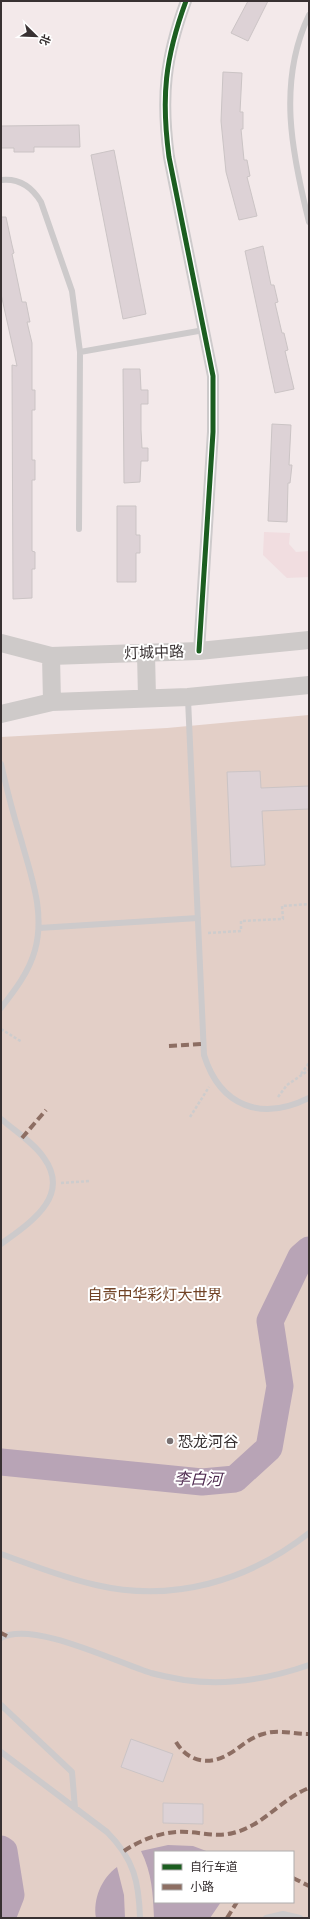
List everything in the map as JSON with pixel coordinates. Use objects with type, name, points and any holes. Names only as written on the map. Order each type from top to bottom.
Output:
[{"type":"main road","name":"灯城中路","points":[[1,643],[51,656],[199,650],[309,640]]},
{"type":"main road","points":[[146,653],[147,698]]},
{"type":"main road","points":[[51,656],[52,702]]},
{"type":"main road","points":[[1,714],[52,702],[188,697],[309,685]]},
{"type":"street","points":[[186,1],[175,30],[166,76],[164,123],[169,157],[213,376],[213,432],[199,650]]},
{"type":"lane","points":[[309,16],[294,58],[291,110],[294,158],[309,222]]},
{"type":"lane","points":[[1,180],[18,181],[36,193],[41,202],[72,291],[80,352],[79,528]]},
{"type":"lane","points":[[80,352],[204,330]]},
{"type":"lane","points":[[188,697],[204,1055],[214,1080],[223,1091],[234,1100],[246,1106],[272,1110],[290,1107],[309,1098]]},
{"type":"lane","points":[[1,764],[7,792],[36,891],[39,911],[39,928],[35,951],[30,965],[1,1008]]},
{"type":"lane","points":[[39,928],[198,918]]},
{"type":"lane","points":[[1,1119],[44,1158],[51,1170],[53,1184],[50,1199],[35,1218],[1,1244]]},
{"type":"lane","points":[[1,1554],[77,1580],[97,1585],[130,1590],[160,1591],[207,1585],[233,1577],[280,1555],[309,1533]]},
{"type":"lane","points":[[1,1638],[16,1634],[32,1634],[62,1641],[151,1673],[201,1682],[240,1681],[263,1678],[309,1665]]},
{"type":"lane","points":[[1,1705],[72,1772],[75,1808]]},
{"type":"lane","points":[[1,1752],[107,1832],[124,1851],[136,1877],[140,1918]]},
{"type":"lane","points":[[266,1918],[283,1914],[300,1918]]},
{"type":"path","points":[[199,934],[241,931],[241,921],[282,920],[282,906],[309,904]]},
{"type":"path","points":[[1,1029],[22,1042]]},
{"type":"path","points":[[301,1075],[309,1063]]},
{"type":"path","points":[[272,1110],[279,1095],[288,1084],[309,1070]]},
{"type":"path","points":[[190,1117],[214,1080]]},
{"type":"path","points":[[53,1184],[90,1181]]},
{"type":"shaded area","points":[[264,532],[290,533],[289,544],[296,552],[309,551],[309,577],[287,578],[263,555]]},
{"type":"shaded area","points":[[168,1845],[193,1846],[206,1851],[154,1851],[154,1903],[220,1903],[210,1918],[154,1918],[150,1876],[141,1851]]},
{"type":"shaded area","points":[[117,1867],[124,1895],[125,1918],[96,1918],[95,1911],[99,1890],[107,1877]]},
{"type":"green space","name":"自贡中华彩灯大世界","points":[[309,715],[309,1918],[1,1918],[1,737],[167,728]]},
{"type":"building","points":[[248,1],[268,1],[248,41],[231,33]]},
{"type":"building","points":[[223,72],[242,73],[240,112],[243,112],[243,129],[241,129],[244,160],[247,160],[250,176],[247,177],[257,216],[239,220],[226,172],[221,121]]},
{"type":"building","points":[[79,125],[80,147],[34,147],[34,152],[14,152],[14,148],[1,148],[1,126]]},
{"type":"building","points":[[114,150],[146,314],[123,319],[91,155]]},
{"type":"building","points":[[1,217],[6,217],[14,253],[12,254],[22,302],[26,302],[30,322],[27,322],[32,343],[32,390],[35,390],[35,410],[32,410],[32,460],[35,460],[35,480],[32,480],[32,551],[35,552],[35,569],[32,569],[32,598],[13,599],[12,365],[17,366],[1,294]]},
{"type":"building","points":[[263,246],[271,285],[274,285],[278,302],[275,303],[282,333],[284,333],[288,350],[285,351],[294,389],[275,393],[245,251]]},
{"type":"building","points":[[123,369],[140,369],[141,390],[148,390],[148,404],[141,404],[141,430],[142,448],[148,448],[148,461],[141,461],[140,482],[124,483]]},
{"type":"building","points":[[272,424],[291,425],[289,465],[292,465],[290,483],[288,483],[287,522],[268,521]]},
{"type":"building","points":[[117,506],[136,506],[136,535],[140,535],[140,553],[136,553],[136,582],[117,582]]},
{"type":"building","points":[[260,771],[261,788],[309,786],[309,809],[262,811],[265,865],[231,867],[227,772]]},
{"type":"building","points":[[131,1739],[173,1754],[163,1782],[121,1767]]},
{"type":"building","points":[[163,1803],[203,1804],[203,1824],[163,1823]]},
{"type":"waterway","name":"李白河","points":[[1,1462],[202,1482],[235,1479],[269,1448],[280,1386],[270,1321],[301,1257],[309,1250]]},
{"type":"waterway","name":"李白河","points":[[1,1849],[4,1851],[11,1895],[2,1918]]},
{"type":"marked path","points":[[169,1046],[202,1044]]},
{"type":"marked path","points":[[22,1138],[46,1110]]},
{"type":"marked path","points":[[1,1633],[7,1636]]},
{"type":"marked path","points":[[176,1742],[181,1749],[193,1758],[207,1761],[221,1758],[253,1738],[263,1734],[280,1732],[309,1734]]},
{"type":"marked path","points":[[124,1851],[146,1839],[171,1832],[222,1835],[244,1830],[254,1825],[290,1799],[309,1788]]},
{"type":"marked path","points":[[294,1878],[309,1886]]},
{"type":"marked path","points":[[227,1918],[236,1903]]},
{"type":"cycle path","points":[[186,1],[173,41],[169,60],[165,96],[165,115],[169,157],[213,376],[213,432],[199,651]]},
{"type":"place","name":"恐龙河谷","points":[[170,1441]]}]
